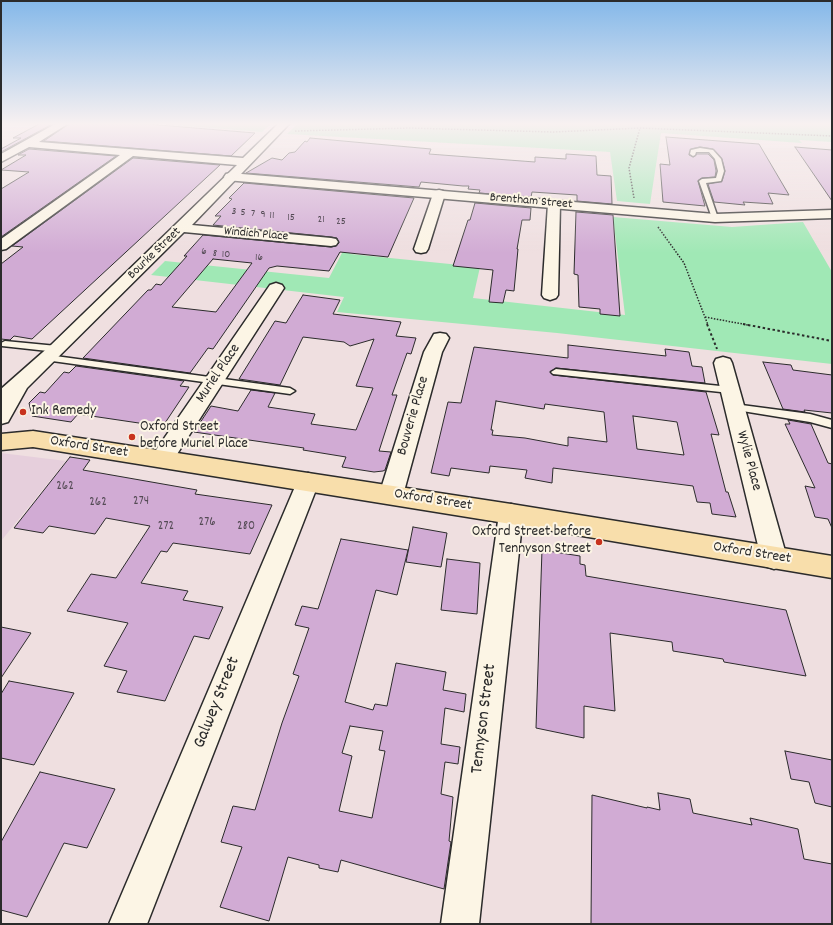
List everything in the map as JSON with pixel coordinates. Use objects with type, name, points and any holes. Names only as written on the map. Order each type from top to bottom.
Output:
[{"type":"main road","name":"Oxford Street","points":[[1,426],[33,439],[511,514],[832,567]]},
{"type":"main road","name":"Oxford Street","points":[[1,442],[33,439]]},
{"type":"street","points":[[1,246],[112,166]]},
{"type":"street","name":"Bourke Street","points":[[1,399],[52,354],[181,228],[242,166]]},
{"type":"street","name":"Brentham Street","points":[[230,177],[715,218],[832,214]]},
{"type":"street","points":[[421,249],[439,194]]},
{"type":"street","points":[[550,295],[554,204]]},
{"type":"street","name":"Windich Place","points":[[181,228],[331,242]]},
{"type":"street","name":"Muriel Place","points":[[162,459],[276,288]]},
{"type":"street","name":"Bouverie Place","points":[[391,495],[433,352],[440,338]]},
{"type":"street","name":"Wylie Place","points":[[722,363],[774,558]]},
{"type":"street","name":"Bourke Street","points":[[1,417],[22,382]]},
{"type":"street","name":"Galwey Street","points":[[128,924],[308,482]]},
{"type":"street","name":"Tennyson Street","points":[[460,924],[511,514]]},
{"type":"lane","points":[[715,218],[702,181],[719,180],[721,171],[720,166]]},
{"type":"lane","points":[[5,344],[52,354],[215,381],[290,391]]},
{"type":"lane","points":[[556,372],[732,398],[832,424]]},
{"type":"path","points":[[630,166],[641,211],[684,263],[722,363]]},
{"type":"path","points":[[705,316],[832,341]]},
{"type":"shaded area","points":[[1,453],[66,461],[1,541]]},
{"type":"green space","points":[[612,166],[656,166],[650,204],[617,201]]},
{"type":"green space","points":[[373,193],[382,194],[350,254],[480,267],[473,298],[625,315],[613,217],[732,227],[803,222],[832,272],[832,364],[557,333],[337,312],[344,297],[151,275],[165,261],[329,278]]},
{"type":"building","points":[[7,166],[102,166],[1,237],[1,189],[29,172],[1,170]]},
{"type":"building","points":[[122,166],[219,166],[32,339],[14,336],[10,340],[1,339],[1,264],[23,247],[12,246]]},
{"type":"building","points":[[258,166],[597,166],[597,175],[611,176],[612,204],[577,201],[577,195],[532,192],[531,197],[479,193],[480,190],[468,189],[469,186],[421,182],[419,187],[246,173]]},
{"type":"building","points":[[660,166],[715,166],[715,177],[702,178],[698,181],[705,206],[663,202]]},
{"type":"building","points":[[724,166],[772,166],[789,195],[768,193],[773,204],[743,202],[745,205],[714,202],[708,184],[722,181],[725,171]]},
{"type":"building","points":[[808,166],[832,166],[832,201]]},
{"type":"building","points":[[244,183],[414,198],[388,257],[340,252],[329,271],[277,266],[269,268],[213,349],[208,348],[190,373],[83,358],[148,290],[151,290],[156,284],[161,285],[187,256],[184,256],[203,235],[331,247],[336,246],[339,243],[337,238],[331,237],[213,225],[221,216],[215,216],[232,199],[229,198]],"holes":[[[213,259],[252,263],[216,312],[172,307]]]},
{"type":"building","points":[[475,203],[531,208],[530,220],[522,220],[517,249],[514,291],[506,290],[503,303],[489,302],[493,270],[453,266]]},
{"type":"building","points":[[576,212],[613,215],[620,316],[600,314],[600,309],[579,307],[578,275],[574,274]]},
{"type":"building","points":[[303,295],[340,300],[333,314],[401,322],[396,336],[416,338],[411,354],[407,353],[392,395],[397,395],[379,451],[391,452],[385,470],[383,471],[374,472],[342,467],[346,457],[303,450],[304,448],[194,432],[211,406],[238,411],[251,390],[275,393],[268,407],[315,414],[311,424],[356,430],[373,388],[356,386],[374,339],[350,346],[344,342],[303,337],[280,385],[239,379],[275,321],[286,323]]},
{"type":"building","points":[[568,345],[666,356],[665,349],[689,352],[692,366],[702,367],[705,383],[556,368],[550,372],[553,375],[706,392],[719,435],[711,434],[726,492],[728,492],[736,517],[712,514],[710,503],[697,502],[693,486],[553,468],[552,483],[525,478],[527,470],[490,466],[489,473],[451,468],[449,476],[431,473],[448,402],[461,403],[474,347],[568,358]],"holes":[[[496,401],[544,409],[545,404],[604,412],[607,442],[568,437],[568,446],[525,438],[492,435],[493,430],[491,430]],[[633,416],[677,422],[684,455],[637,449]]]},
{"type":"building","points":[[763,362],[791,365],[793,370],[832,375],[832,413],[804,410],[805,412],[783,409]]},
{"type":"building","points":[[76,366],[184,381],[180,386],[189,387],[165,423],[162,422],[159,426],[78,414],[71,422],[32,416],[29,403],[40,392],[45,393],[64,372],[69,373]]},
{"type":"building","points":[[788,420],[811,424],[828,463],[832,464],[832,528],[828,519],[815,517],[805,486],[815,488],[785,424],[790,424]]},
{"type":"building","points":[[70,457],[90,460],[83,470],[197,490],[195,494],[272,505],[250,554],[173,543],[167,552],[161,551],[141,583],[188,591],[183,600],[223,607],[209,639],[194,636],[165,701],[117,692],[127,671],[104,666],[128,623],[67,611],[91,574],[116,578],[150,526],[106,518],[95,534],[49,526],[43,533],[14,528]]},
{"type":"building","points":[[413,527],[447,533],[441,567],[406,562]]},
{"type":"building","points":[[341,539],[408,550],[397,595],[376,590],[345,702],[373,710],[375,704],[387,706],[396,663],[446,672],[443,690],[466,694],[464,712],[445,708],[441,744],[460,747],[458,764],[445,762],[441,794],[453,797],[449,841],[451,842],[444,889],[341,860],[338,872],[319,868],[319,865],[288,857],[269,921],[220,907],[242,847],[221,842],[233,806],[255,810],[282,723],[299,676],[293,674],[309,628],[295,625],[302,606],[318,609]],"holes":[[[350,726],[383,731],[379,750],[385,751],[372,818],[339,811],[352,756],[342,753]]]},
{"type":"building","points":[[542,550],[580,556],[580,564],[585,565],[586,576],[786,610],[806,676],[724,662],[723,659],[673,651],[672,642],[610,633],[615,711],[584,706],[584,738],[536,728]]},
{"type":"building","points":[[447,559],[480,563],[477,614],[441,610]]},
{"type":"building","points":[[1,627],[31,633],[1,678]]},
{"type":"building","points":[[9,681],[74,693],[34,765],[1,758],[1,694]]},
{"type":"building","points":[[785,751],[832,760],[832,807],[815,803],[809,782],[791,779]]},
{"type":"building","points":[[40,772],[115,789],[87,848],[64,843],[27,917],[1,910],[1,842]]},
{"type":"building","points":[[658,793],[690,799],[693,813],[752,825],[750,818],[798,829],[804,859],[832,864],[832,924],[591,924],[592,795],[660,810]]},
{"type":"place","name":"Ink Remedy","points":[[23,412]]},
{"type":"place","name":"Oxford Street before Muriel Place","points":[[132,437]]},
{"type":"place","name":"Oxford Street before Tennyson Street","points":[[599,542]]}]
